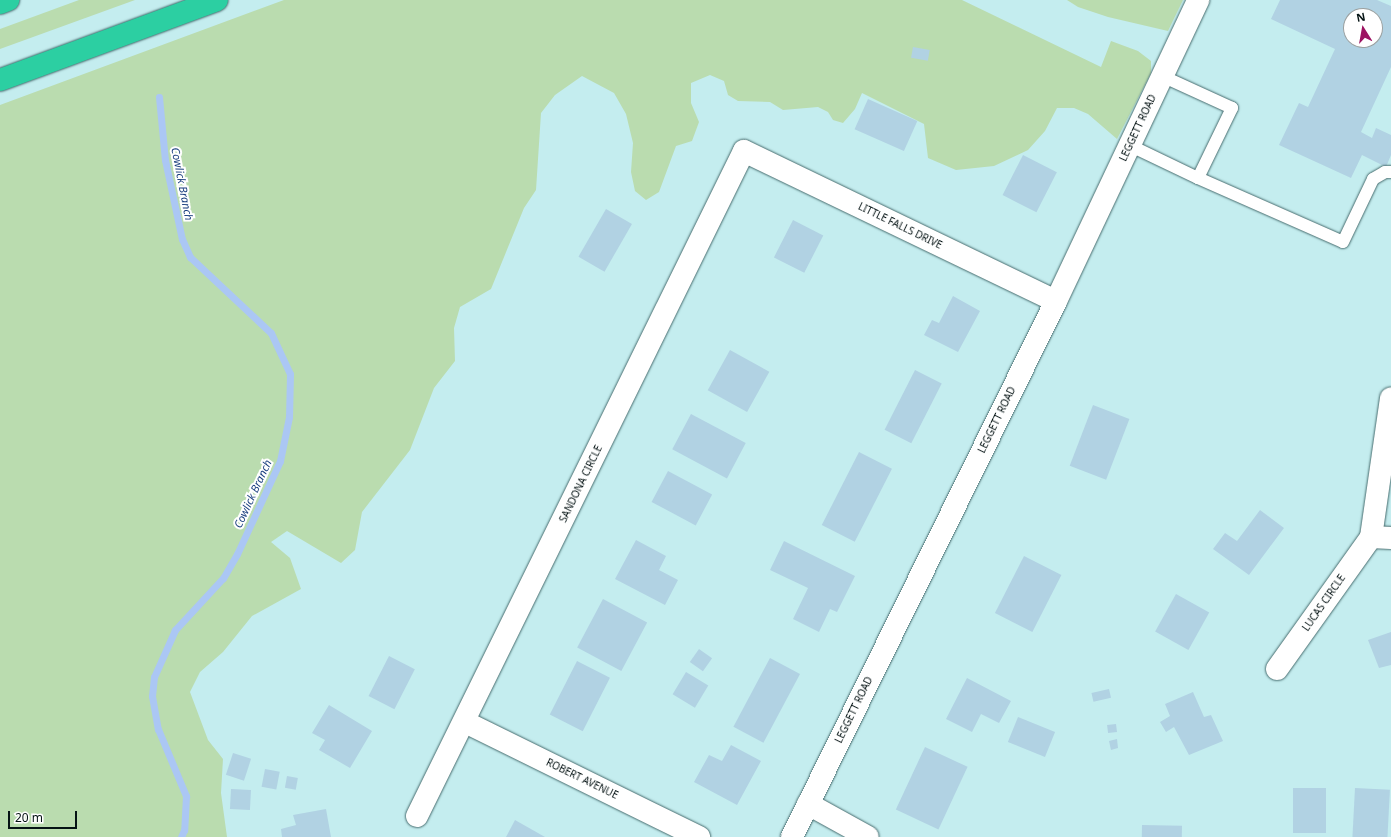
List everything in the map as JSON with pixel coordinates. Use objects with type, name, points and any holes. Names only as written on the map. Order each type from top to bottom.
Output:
[{"type":"highway","points":[[0,3],[8,0]]},
{"type":"highway","points":[[0,80],[217,0]]},
{"type":"street","name":"LEGGETT ROAD","points":[[792,837],[1056,301],[1198,0]]},
{"type":"street","name":"LITTLE FALLS DRIVE","points":[[744,151],[1056,301]]},
{"type":"street","name":"SANDONA CIRCLE","points":[[417,816],[465,722],[744,151]]},
{"type":"street","name":"LUCAS CIRCLE","points":[[1277,669],[1381,538],[1391,398]]},
{"type":"street","name":"ROBERT AVENUE","points":[[465,722],[699,837]]},
{"type":"street","points":[[808,804],[868,837]]},
{"type":"lane","points":[[1162,76],[1232,108],[1198,178]]},
{"type":"lane","points":[[1129,145],[1198,178],[1343,242],[1373,179],[1385,172],[1391,172]]},
{"type":"green space","points":[[79,0],[135,0],[0,49],[0,29]]},
{"type":"green space","points":[[284,0],[962,0],[1101,67],[1111,41],[1138,51],[1151,61],[1151,73],[1117,139],[1088,114],[1074,108],[1057,108],[1045,131],[1028,150],[994,166],[956,170],[928,158],[924,124],[862,93],[855,109],[843,123],[833,120],[828,112],[818,107],[783,110],[770,102],[738,101],[728,95],[724,81],[710,75],[691,83],[691,103],[699,122],[692,141],[676,146],[659,192],[646,200],[635,191],[631,172],[633,143],[626,114],[614,93],[582,76],[555,95],[541,113],[536,190],[524,208],[491,289],[460,307],[454,328],[455,361],[434,388],[410,450],[362,512],[355,550],[341,563],[287,531],[271,542],[290,558],[301,589],[252,616],[223,652],[200,672],[190,692],[208,740],[223,759],[221,793],[227,837],[0,837],[0,105]]},
{"type":"green space","points":[[1067,0],[1183,0],[1168,31],[1108,17],[1078,7]]},
{"type":"building","points":[[1280,0],[1377,0],[1391,6],[1391,67],[1361,132],[1372,138],[1376,128],[1391,135],[1391,155],[1386,167],[1362,155],[1351,178],[1279,145],[1299,103],[1308,107],[1335,49],[1271,19]]},
{"type":"building","points":[[913,47],[930,50],[928,61],[911,58]]},
{"type":"building","points":[[868,99],[917,121],[904,151],[855,129]]},
{"type":"building","points":[[1023,155],[1057,172],[1036,212],[1003,195]]},
{"type":"building","points":[[606,209],[632,224],[604,272],[578,257]]},
{"type":"building","points":[[793,220],[823,235],[804,273],[774,257]]},
{"type":"building","points":[[953,296],[980,311],[958,352],[924,335],[932,320],[939,323]]},
{"type":"building","points":[[730,350],[769,372],[747,412],[708,390]]},
{"type":"building","points":[[915,370],[942,384],[911,443],[885,430]]},
{"type":"building","points":[[1093,405],[1129,419],[1106,480],[1070,466]]},
{"type":"building","points":[[691,414],[746,443],[727,478],[672,449]]},
{"type":"building","points":[[859,452],[892,469],[855,542],[822,525]]},
{"type":"building","points":[[668,471],[712,494],[696,525],[652,502]]},
{"type":"building","points":[[1260,510],[1284,528],[1249,575],[1213,549],[1225,533],[1237,541]]},
{"type":"building","points":[[636,540],[666,556],[659,570],[678,580],[665,605],[615,579]]},
{"type":"building","points":[[784,541],[855,576],[837,612],[830,609],[819,632],[793,619],[808,588],[770,570]]},
{"type":"building","points":[[1024,556],[1061,575],[1032,632],[995,613]]},
{"type":"building","points":[[1176,594],[1209,612],[1188,650],[1155,632]]},
{"type":"building","points":[[603,599],[647,622],[621,671],[577,648]]},
{"type":"building","points":[[1391,632],[1391,665],[1379,668],[1368,640]]},
{"type":"building","points":[[699,649],[712,658],[703,671],[690,662]]},
{"type":"building","points":[[389,656],[415,669],[394,709],[369,696]]},
{"type":"building","points":[[770,658],[800,674],[763,743],[733,727]]},
{"type":"building","points":[[577,661],[610,678],[583,731],[550,714]]},
{"type":"building","points":[[686,672],[708,685],[695,708],[673,694]]},
{"type":"building","points":[[967,678],[1011,701],[999,723],[981,714],[972,732],[946,719]]},
{"type":"building","points":[[1109,689],[1111,698],[1093,702],[1091,693]]},
{"type":"building","points":[[1193,692],[1204,717],[1211,715],[1223,741],[1189,755],[1174,727],[1166,732],[1160,722],[1170,716],[1165,704]]},
{"type":"building","points":[[329,705],[372,731],[350,768],[319,750],[325,740],[312,733]]},
{"type":"building","points":[[1018,717],[1055,732],[1045,757],[1008,742]]},
{"type":"building","points":[[1116,724],[1117,732],[1108,733],[1107,725]]},
{"type":"building","points":[[1117,739],[1118,748],[1111,750],[1109,741]]},
{"type":"building","points":[[731,745],[761,761],[737,805],[694,782],[709,755],[722,761]]},
{"type":"building","points":[[925,747],[968,767],[938,829],[896,810]]},
{"type":"building","points":[[233,753],[251,759],[244,781],[226,775]]},
{"type":"building","points":[[265,769],[280,772],[276,790],[262,787]]},
{"type":"building","points":[[287,776],[298,778],[296,790],[285,788]]},
{"type":"building","points":[[1293,788],[1326,788],[1326,833],[1293,833]]},
{"type":"building","points":[[1355,788],[1390,790],[1387,837],[1352,837]]},
{"type":"building","points":[[231,789],[251,790],[250,810],[230,809]]},
{"type":"building","points":[[326,809],[331,837],[282,837],[281,829],[296,825],[293,815]]},
{"type":"building","points":[[515,820],[545,837],[506,837]]},
{"type":"building","points":[[1142,825],[1182,826],[1182,837],[1142,837]]},
{"type":"waterway","name":"Cowlick Branch","points":[[159,97],[165,160],[182,239],[190,257],[271,333],[290,374],[289,417],[280,461],[237,554],[223,578],[175,630],[154,677],[152,696],[158,729],[186,796],[184,830],[181,837]]}]
